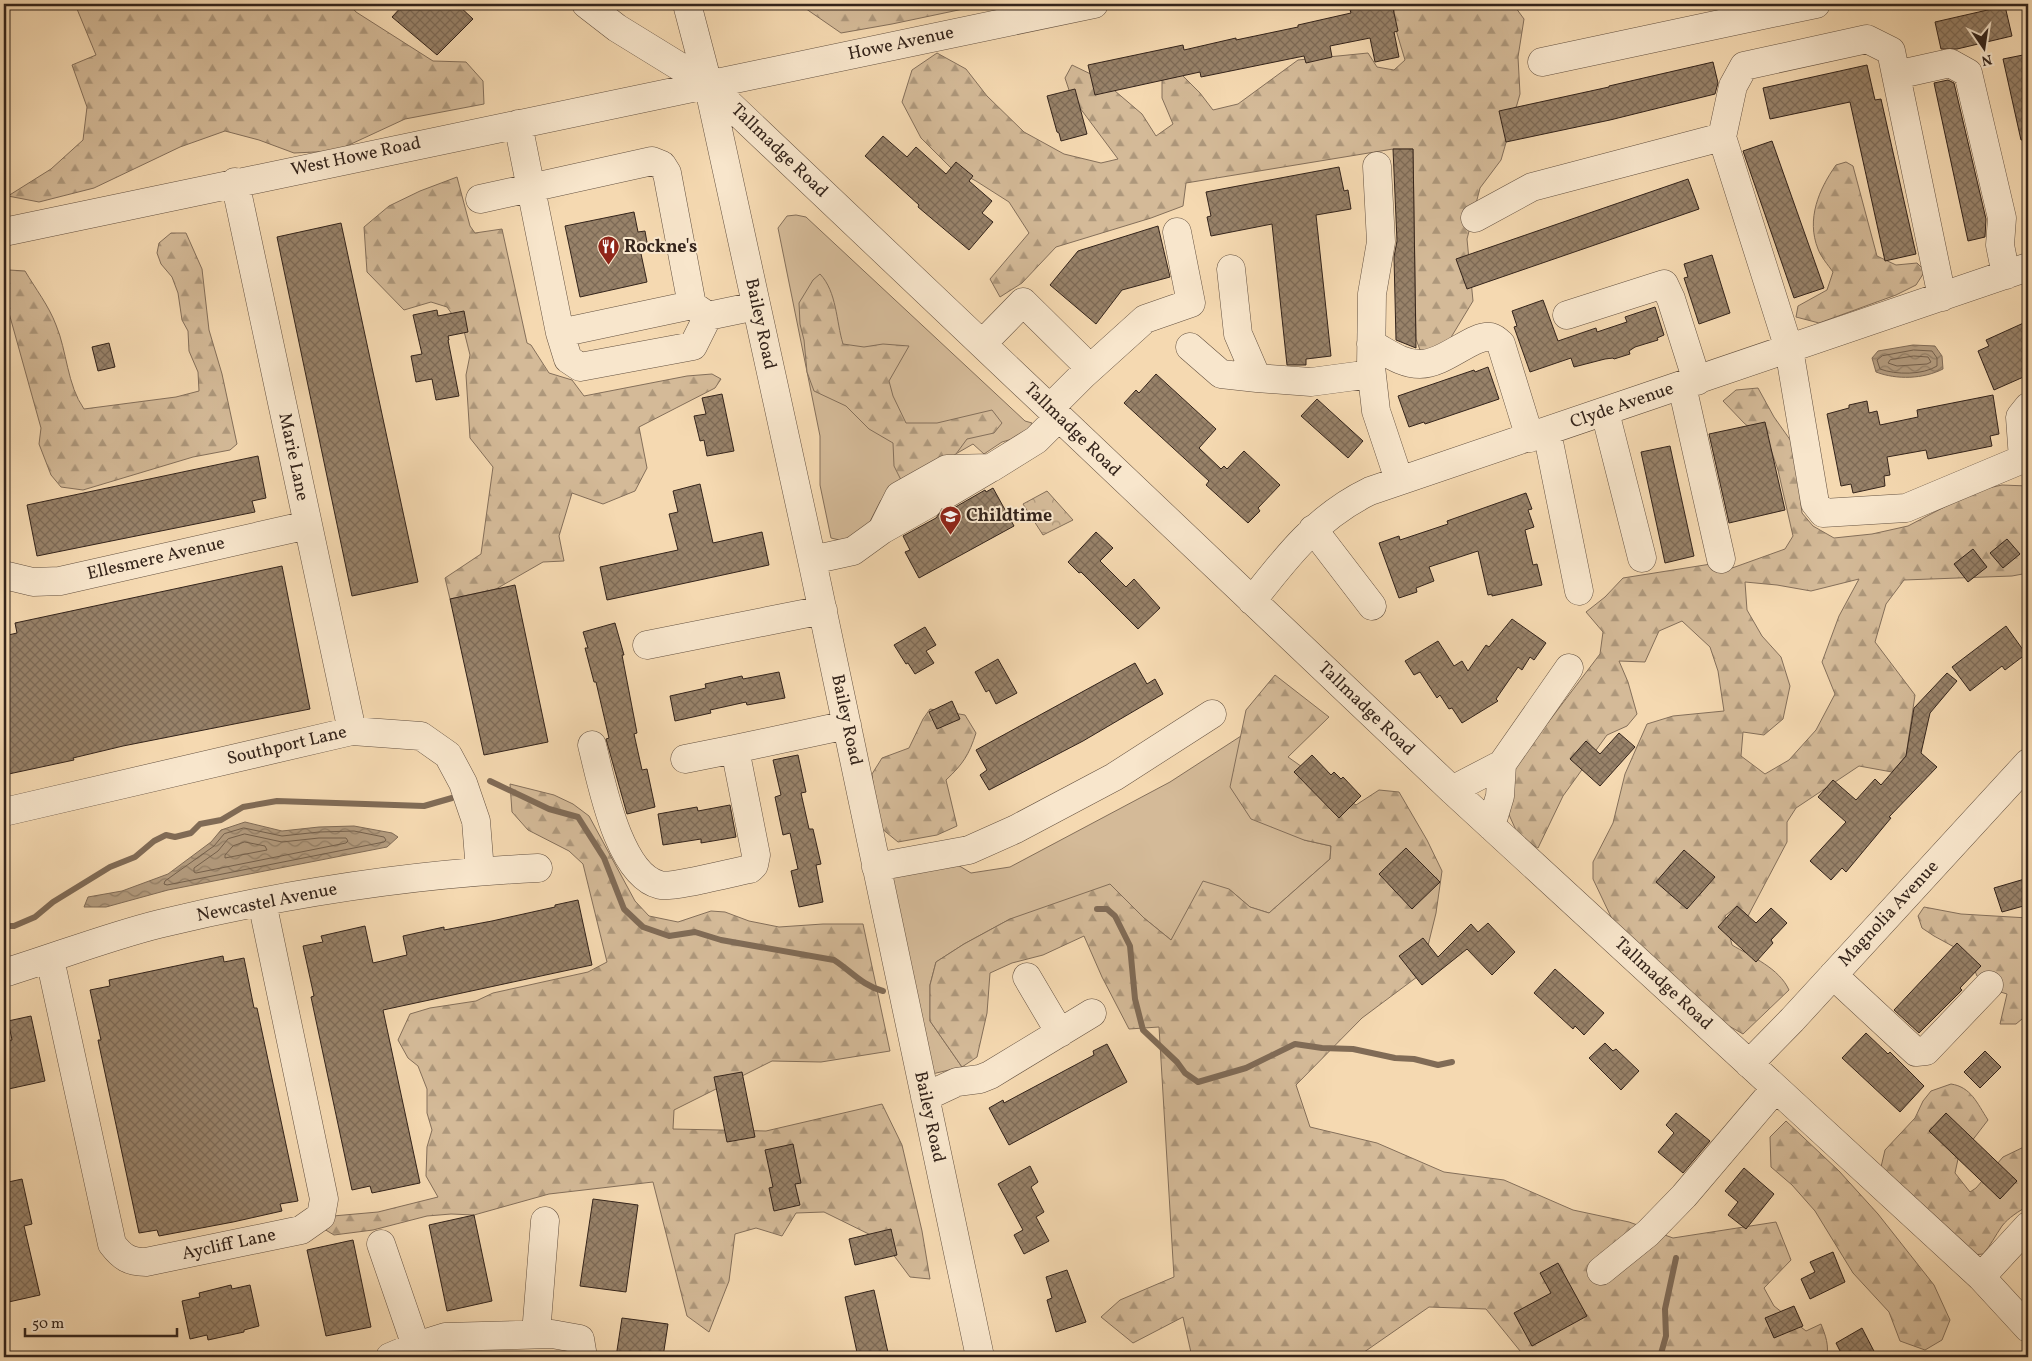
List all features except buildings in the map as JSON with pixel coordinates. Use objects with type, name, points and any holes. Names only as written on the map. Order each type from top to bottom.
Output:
[{"type":"street","name":"Tallmadge Road","points":[[586,4],[616,28],[708,84],[1452,790],[1981,1278],[2028,1328]]},
{"type":"street","name":"Bailey Road","points":[[687,4],[708,84],[823,610],[980,1357]]},
{"type":"street","name":"Howe Avenue","points":[[708,84],[1094,4]]},
{"type":"street","points":[[1542,62],[1756,10],[1816,4]]},
{"type":"street","points":[[1942,297],[1891,51],[1867,39],[1744,66],[1733,86],[1722,137],[1789,349],[1815,503],[1824,513],[1906,508],[2022,459],[2020,417],[2028,407]]},
{"type":"street","points":[[1896,75],[1950,63],[1968,73],[2002,218],[2000,245],[2017,271]]},
{"type":"street","name":"West Howe Road","points":[[4,232],[708,84]]},
{"type":"street","points":[[480,199],[530,188],[652,161],[662,165],[666,173],[700,310],[693,346],[580,367],[568,359],[560,333],[530,188],[518,124]]},
{"type":"street","points":[[1475,218],[1532,187],[1722,137]]},
{"type":"street","points":[[1378,166],[1381,242],[1372,294],[1371,374],[1376,411],[1399,480]]},
{"type":"street","name":"Marie Lane","points":[[236,182],[352,730]]},
{"type":"street","points":[[812,560],[853,551],[882,530],[1036,440],[1054,413],[1090,368],[1145,319],[1191,303],[1176,232]]},
{"type":"street","points":[[1231,270],[1238,334],[1257,378]]},
{"type":"street","name":"Clyde Avenue","points":[[1252,601],[1280,564],[1313,529],[1350,501],[1370,491],[2017,271]]},
{"type":"street","points":[[1567,315],[1664,284],[1671,299],[1689,383],[1721,559]]},
{"type":"street","points":[[982,344],[1023,302],[1090,368]]},
{"type":"street","points":[[560,333],[700,310],[756,306]]},
{"type":"street","points":[[1371,344],[1400,361],[1422,364],[1442,359],[1484,337],[1495,338],[1501,344],[1538,435],[1579,591]]},
{"type":"street","points":[[1190,347],[1221,374],[1311,382],[1371,374]]},
{"type":"street","points":[[1605,412],[1642,558]]},
{"type":"street","points":[[882,530],[899,496],[947,469],[991,468]]},
{"type":"street","name":"Ellesmere Avenue","points":[[4,575],[33,582],[60,580],[308,525]]},
{"type":"street","points":[[1313,529],[1372,606]]},
{"type":"street","points":[[647,645],[823,610]]},
{"type":"street","points":[[1452,790],[1502,764],[1569,668]]},
{"type":"street","points":[[876,867],[969,850],[1016,829],[1114,776],[1212,714]]},
{"type":"street","points":[[685,759],[847,725]]},
{"type":"street","name":"Southport Lane","points":[[4,812],[352,730],[421,736],[448,755],[466,794],[476,821],[480,871]]},
{"type":"street","points":[[592,745],[609,810],[620,840],[638,869],[646,877],[661,886],[750,868],[754,865],[756,855],[735,749]]},
{"type":"street","name":"Magnolia Avenue","points":[[1749,1064],[2028,763]]},
{"type":"street","points":[[1491,826],[1500,796],[1502,764]]},
{"type":"street","name":"Newcastel Avenue","points":[[4,973],[158,924],[262,902],[332,890],[480,871],[538,868]]},
{"type":"street","name":"Aycliff Lane","points":[[50,959],[112,1244],[121,1256],[134,1262],[146,1262],[301,1230],[321,1216],[324,1199],[262,902]]},
{"type":"street","points":[[1833,975],[1916,1052],[1926,1051],[1989,985]]},
{"type":"street","points":[[1028,977],[1060,1032]]},
{"type":"street","points":[[925,1097],[958,1082],[980,1079],[1092,1014]]},
{"type":"street","points":[[1601,1271],[1648,1233],[1684,1196],[1775,1089]]},
{"type":"street","points":[[536,1334],[545,1221]]},
{"type":"street","points":[[1981,1278],[2028,1226]]},
{"type":"street","points":[[381,1244],[419,1352]]},
{"type":"street","points":[[390,1357],[419,1352],[446,1337],[552,1334],[580,1339],[583,1357]]},
{"type":"green space","points":[[71,4],[349,4],[356,12],[433,61],[466,62],[483,81],[484,104],[405,119],[336,151],[294,153],[259,140],[225,131],[180,147],[94,188],[39,202],[8,196],[51,169],[83,140],[87,107],[72,65],[96,55],[77,9]]},
{"type":"green space","points":[[799,4],[987,4],[841,33]]},
{"type":"green space","points":[[1395,4],[1513,4],[1524,19],[1518,57],[1520,94],[1501,160],[1480,188],[1467,239],[1473,301],[1447,344],[1427,354],[1420,350],[1416,339],[1413,149],[1393,149],[1186,183],[1183,206],[1151,218],[1056,247],[1022,283],[1000,297],[990,279],[1029,233],[1009,202],[950,167],[921,138],[902,102],[912,70],[937,53],[966,69],[987,96],[1024,132],[1064,154],[1101,163],[1118,159],[1071,96],[1065,78],[1072,65],[1101,79],[1142,114],[1156,136],[1173,124],[1162,98],[1162,80],[1182,75],[1200,93],[1213,110],[1238,104],[1298,60],[1368,53],[1377,67],[1394,70],[1405,60],[1393,20]]},
{"type":"green space","points":[[1846,162],[1853,166],[1877,256],[1896,265],[1917,263],[1925,271],[1916,285],[1896,295],[1819,323],[1796,317],[1798,306],[1827,290],[1833,272],[1818,249],[1813,227],[1814,216],[1824,184],[1836,165]]},
{"type":"green space","points":[[457,177],[470,226],[475,233],[502,229],[527,343],[531,345],[549,373],[572,380],[584,396],[687,376],[712,374],[721,379],[715,388],[639,427],[647,468],[635,491],[603,504],[572,493],[559,536],[564,561],[543,562],[496,589],[450,599],[445,578],[481,554],[493,467],[470,438],[466,375],[470,355],[464,331],[447,307],[431,302],[404,310],[367,272],[364,227],[389,206],[420,191]]},
{"type":"green space","points":[[787,216],[806,217],[1025,421],[1032,423],[1026,435],[1002,442],[984,454],[973,444],[893,490],[881,500],[861,539],[852,543],[831,538],[820,485],[820,436],[778,228]]},
{"type":"green space","points":[[171,233],[186,233],[202,269],[209,330],[222,374],[237,444],[230,450],[193,457],[83,490],[61,487],[51,475],[39,444],[41,428],[4,295],[4,278],[9,270],[25,271],[42,297],[60,335],[74,389],[84,409],[176,397],[199,391],[198,372],[189,351],[188,331],[182,320],[178,293],[172,277],[161,264],[157,253],[159,243]]},
{"type":"green space","points":[[820,274],[826,281],[833,298],[843,344],[864,347],[883,344],[909,346],[889,381],[893,396],[906,423],[937,423],[992,410],[1002,423],[994,433],[967,439],[956,454],[903,484],[894,466],[893,443],[869,429],[846,406],[814,391],[807,372],[799,303],[813,280]]},
{"type":"green space","points":[[1758,388],[1774,417],[1791,441],[1802,513],[1813,526],[1834,538],[1872,534],[1908,526],[1975,491],[2002,485],[2028,486],[2028,573],[2012,576],[1904,580],[1886,604],[1875,642],[1915,695],[1906,756],[1892,772],[1859,766],[1796,808],[1787,822],[1787,842],[1748,916],[1737,906],[1725,916],[1732,945],[1772,969],[1779,975],[1789,990],[1743,1034],[1722,1022],[1612,919],[1593,879],[1593,862],[1613,823],[1625,774],[1647,724],[1673,716],[1724,711],[1718,671],[1710,647],[1682,621],[1659,631],[1645,662],[1619,661],[1628,682],[1637,714],[1627,726],[1607,735],[1563,796],[1538,848],[1519,837],[1506,808],[1512,770],[1600,654],[1603,632],[1586,612],[1605,597],[1623,578],[1711,564],[1721,572],[1785,549],[1793,536],[1778,470],[1769,444],[1744,423],[1723,401],[1736,390]],"holes":[[[1859,579],[1839,616],[1822,662],[1835,694],[1816,730],[1789,760],[1765,774],[1741,756],[1743,732],[1764,735],[1783,719],[1790,686],[1781,657],[1762,636],[1747,610],[1745,582],[1811,591]]]},
{"type":"green space","points":[[1047,491],[1073,520],[1043,535],[1023,504]]},
{"type":"green space","points":[[1275,675],[1329,717],[1288,757],[1356,805],[1379,790],[1399,792],[1427,840],[1442,871],[1436,913],[1421,974],[1362,1018],[1296,1085],[1310,1127],[1377,1143],[1444,1172],[1504,1180],[1573,1210],[1629,1222],[1673,1238],[1776,1222],[1791,1260],[1764,1288],[1774,1306],[1806,1331],[1821,1324],[1827,1345],[1826,1357],[1525,1357],[1486,1309],[1429,1307],[1357,1357],[1192,1357],[1183,1317],[1133,1343],[1101,1317],[1120,1300],[1174,1277],[1159,1027],[1129,1029],[1102,977],[1084,936],[1043,955],[1012,963],[990,973],[987,1013],[977,1057],[962,1067],[930,1021],[930,985],[936,962],[1010,919],[1110,884],[1144,918],[1171,940],[1203,881],[1229,889],[1250,907],[1269,913],[1330,859],[1331,846],[1304,840],[1251,819],[1230,787],[1246,710]]},
{"type":"green space","points":[[930,709],[965,715],[976,733],[965,759],[946,780],[957,826],[937,835],[898,842],[881,828],[875,805],[872,774],[882,758],[909,748]]},
{"type":"green space","points":[[1241,736],[1304,840],[1331,846],[1330,859],[1269,913],[1250,907],[1229,889],[1171,940],[1144,918],[1010,919],[936,962],[930,985],[930,1021],[962,1067],[932,1074],[892,876],[953,862],[971,873],[1010,867],[1170,782]]},
{"type":"green space","points":[[510,784],[554,795],[573,804],[589,816],[635,901],[649,916],[678,922],[711,911],[725,912],[749,921],[779,927],[863,924],[890,1051],[821,1062],[772,1061],[674,1110],[673,1129],[766,1131],[882,1104],[902,1145],[922,1231],[930,1279],[910,1277],[883,1241],[824,1212],[796,1213],[782,1236],[756,1228],[735,1234],[729,1281],[709,1332],[687,1316],[653,1182],[549,1194],[474,1215],[427,1216],[373,1230],[334,1235],[324,1229],[333,1216],[378,1212],[438,1197],[426,1176],[427,1147],[432,1130],[427,1113],[427,1089],[418,1066],[408,1058],[398,1040],[410,1014],[430,1008],[476,1001],[493,993],[588,972],[607,962],[583,864],[569,851],[528,830],[512,812]]},
{"type":"green space","points":[[1924,907],[1961,914],[2028,918],[2028,1014],[2016,1024],[2000,1024],[2007,994],[1994,990],[1977,976],[1970,959],[1956,948],[1922,928],[1918,916]]},
{"type":"green space","points":[[1951,1084],[1964,1088],[1969,1092],[1988,1120],[1958,1159],[1955,1173],[1970,1192],[1976,1188],[2003,1157],[2028,1145],[2028,1206],[2004,1223],[1983,1254],[1972,1255],[1881,1167],[1885,1150],[1915,1118],[1923,1101],[1931,1091]]},
{"type":"green space","points":[[1786,1121],[1839,1171],[1878,1214],[1934,1285],[1950,1320],[1942,1340],[1925,1350],[1900,1341],[1889,1312],[1853,1273],[1815,1211],[1792,1185],[1771,1167],[1770,1137]]},
{"type":"water","points":[[1913,345],[1935,346],[1942,356],[1943,369],[1927,375],[1910,377],[1884,375],[1876,372],[1872,358],[1878,351]]},
{"type":"water","points":[[245,822],[282,831],[354,826],[392,833],[398,837],[387,847],[168,890],[106,907],[84,907],[88,897],[122,891],[168,874],[211,842],[221,830]]},
{"type":"waterway","points":[[490,781],[549,809],[578,817],[604,858],[624,909],[643,927],[669,936],[695,932],[721,940],[834,960],[863,982],[883,991]]},
{"type":"waterway","points":[[4,926],[14,926],[35,917],[53,902],[110,867],[135,857],[154,841],[166,835],[175,837],[191,833],[200,824],[221,820],[243,807],[277,801],[424,806],[452,798]]},
{"type":"waterway","points":[[1097,909],[1107,909],[1115,916],[1130,946],[1135,999],[1143,1030],[1177,1062],[1185,1073],[1198,1082],[1246,1068],[1295,1044],[1322,1048],[1353,1049],[1438,1065],[1452,1062]]},
{"type":"waterway","points":[[1660,1357],[1666,1336],[1665,1309],[1676,1258]]},
{"type":"place","name":"Rockne's","points":[[608,266]]},
{"type":"place","name":"Childtime","points":[[950,535]]}]
